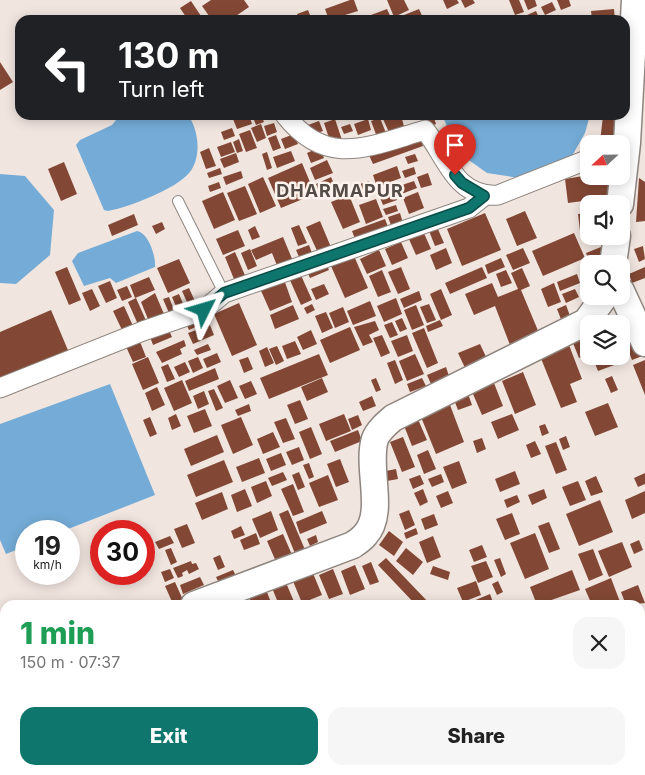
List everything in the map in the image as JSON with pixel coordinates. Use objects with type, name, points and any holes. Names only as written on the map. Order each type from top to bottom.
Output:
[{"type":"main road","points":[[630,65],[635,0]]},
{"type":"main road","points":[[625,135],[626,120]]},
{"type":"main road","points":[[207,600],[353,545],[366,535],[372,525],[374,512],[373,455],[375,438],[383,427],[393,418],[580,325],[600,305]]},
{"type":"main road","points":[[627,305],[645,343]]},
{"type":"street","points":[[290,120],[307,136],[325,148],[346,150],[370,146],[425,130],[448,167],[462,183],[484,196]]},
{"type":"street","points":[[0,388],[143,331],[204,310],[224,293],[469,208],[484,196],[498,195],[580,163]]},
{"type":"lane","points":[[178,201],[224,293]]},
{"type":"water","points":[[116,120],[191,120],[198,144],[193,167],[183,179],[163,191],[128,206],[108,211],[104,210],[76,145],[80,140],[112,125]]},
{"type":"water","points":[[444,120],[589,120],[585,133],[580,135],[580,142],[572,156],[519,178],[487,173],[459,153]]},
{"type":"water","points":[[0,174],[25,176],[54,210],[50,255],[16,284],[0,283]]},
{"type":"water","points":[[137,231],[145,236],[148,241],[153,252],[155,267],[116,283],[110,278],[84,286],[72,261],[78,253]]},
{"type":"water","points":[[110,384],[155,495],[80,524],[80,520],[15,520],[15,550],[6,554],[0,540],[0,424]]},
{"type":"building","points":[[211,0],[244,0],[249,7],[237,15],[208,15],[202,6]]},
{"type":"building","points":[[354,0],[358,11],[345,15],[327,15],[325,9]]},
{"type":"building","points":[[387,0],[404,0],[409,10],[398,15],[393,15]]},
{"type":"building","points":[[443,0],[457,0],[459,3],[447,9]]},
{"type":"building","points":[[461,0],[473,0],[475,3],[465,8]]},
{"type":"building","points":[[509,0],[519,0],[524,12],[515,15]]},
{"type":"building","points":[[524,0],[535,0],[537,6],[528,10]]},
{"type":"building","points":[[557,0],[569,0],[571,6],[561,10]]},
{"type":"building","points":[[191,1],[200,15],[185,15],[180,8]]},
{"type":"building","points":[[552,2],[556,10],[545,15],[541,7]]},
{"type":"building","points":[[387,9],[390,15],[371,15]]},
{"type":"building","points":[[419,9],[422,15],[404,15]]},
{"type":"building","points":[[614,9],[615,15],[591,15],[591,11]]},
{"type":"building","points":[[308,10],[310,15],[297,15]]},
{"type":"building","points":[[536,11],[538,15],[527,15]]},
{"type":"building","points":[[0,62],[13,82],[0,90]]},
{"type":"building","points":[[233,120],[251,120],[252,124],[237,129]]},
{"type":"building","points":[[254,120],[263,120],[264,122],[256,125]]},
{"type":"building","points":[[335,120],[343,143],[332,147],[324,123]]},
{"type":"building","points":[[368,120],[371,130],[358,135],[354,124]]},
{"type":"building","points":[[381,120],[386,133],[377,137],[371,121]]},
{"type":"building","points":[[383,120],[402,120],[406,134],[392,139]]},
{"type":"building","points":[[423,120],[435,120],[436,124],[426,128]]},
{"type":"building","points":[[603,120],[622,120],[621,135],[601,135]]},
{"type":"building","points":[[319,121],[323,131],[311,135],[308,125]]},
{"type":"building","points":[[274,123],[277,132],[267,136],[264,126]]},
{"type":"building","points":[[261,124],[266,138],[257,142],[251,128]]},
{"type":"building","points":[[350,124],[353,131],[344,134],[341,127]]},
{"type":"building","points":[[232,128],[235,136],[224,140],[221,132]]},
{"type":"building","points":[[250,130],[257,148],[246,152],[239,134]]},
{"type":"building","points":[[294,134],[298,144],[285,149],[281,139]]},
{"type":"building","points":[[419,134],[423,146],[373,164],[368,153]]},
{"type":"building","points":[[276,135],[281,148],[273,151],[268,138]]},
{"type":"building","points":[[239,139],[243,151],[237,153],[233,142]]},
{"type":"building","points":[[231,142],[235,152],[221,157],[217,147]]},
{"type":"building","points":[[320,147],[324,158],[311,163],[307,153]]},
{"type":"building","points":[[209,148],[216,166],[206,169],[200,152]]},
{"type":"building","points":[[291,151],[295,161],[277,168],[273,157]]},
{"type":"building","points":[[267,152],[272,168],[267,170],[262,154]]},
{"type":"building","points":[[236,153],[239,162],[224,168],[220,159]]},
{"type":"building","points":[[415,154],[418,161],[408,164],[405,157]]},
{"type":"building","points":[[327,160],[333,173],[315,180],[310,168]]},
{"type":"building","points":[[64,162],[77,194],[61,201],[48,169]]},
{"type":"building","points":[[302,163],[315,194],[281,208],[268,178]]},
{"type":"building","points":[[397,166],[401,178],[377,187],[373,175]]},
{"type":"building","points":[[414,167],[416,174],[405,178],[402,171]]},
{"type":"building","points":[[220,168],[222,174],[209,178],[207,173]]},
{"type":"building","points":[[241,171],[243,178],[226,185],[223,177]]},
{"type":"building","points":[[428,173],[432,185],[421,188],[417,177]]},
{"type":"building","points":[[580,176],[580,185],[611,185],[613,195],[580,195],[580,201],[568,203],[565,179]]},
{"type":"building","points":[[263,177],[276,206],[260,213],[248,184]]},
{"type":"building","points":[[331,177],[336,188],[320,194],[316,184]]},
{"type":"building","points":[[639,178],[645,182],[645,221],[636,222]]},
{"type":"building","points":[[369,181],[374,194],[362,198],[357,185]]},
{"type":"building","points":[[414,181],[417,188],[399,195],[396,187]]},
{"type":"building","points":[[219,182],[221,188],[210,192],[208,186]]},
{"type":"building","points":[[245,186],[257,214],[239,221],[227,193]]},
{"type":"building","points":[[393,190],[397,200],[383,205],[379,195]]},
{"type":"building","points":[[223,192],[235,220],[214,229],[202,201]]},
{"type":"building","points":[[418,192],[424,208],[409,214],[403,198]]},
{"type":"building","points":[[349,195],[360,222],[343,229],[331,202]]},
{"type":"building","points":[[376,199],[383,217],[366,224],[359,205]]},
{"type":"building","points":[[396,205],[398,211],[386,215],[383,209]]},
{"type":"building","points":[[525,211],[537,238],[517,246],[506,219]]},
{"type":"building","points":[[400,213],[403,223],[392,228],[388,217]]},
{"type":"building","points":[[485,213],[501,250],[462,266],[447,229]]},
{"type":"building","points":[[134,214],[138,225],[112,236],[108,225]]},
{"type":"building","points":[[578,214],[580,214],[580,231]]},
{"type":"building","points":[[385,219],[390,232],[357,244],[352,231]]},
{"type":"building","points":[[320,221],[333,252],[320,257],[306,227]]},
{"type":"building","points":[[162,222],[165,229],[156,234],[152,226]]},
{"type":"building","points":[[299,225],[307,243],[298,246],[291,228]]},
{"type":"building","points":[[255,226],[260,237],[252,240],[248,230]]},
{"type":"building","points":[[437,227],[444,243],[435,246],[429,231]]},
{"type":"building","points":[[238,230],[245,246],[223,255],[216,239]]},
{"type":"building","points":[[423,231],[431,249],[416,255],[408,237]]},
{"type":"building","points":[[574,233],[584,255],[580,255],[580,260],[543,276],[532,251]]},
{"type":"building","points":[[283,237],[295,266],[280,273],[272,253],[256,260],[251,250]]},
{"type":"building","points":[[401,242],[408,258],[392,265],[385,249]]},
{"type":"building","points":[[309,245],[315,261],[303,266],[296,250]]},
{"type":"building","points":[[643,246],[645,259],[639,262],[634,249]]},
{"type":"building","points":[[601,247],[605,255],[587,255],[586,253]]},
{"type":"building","points":[[446,248],[452,263],[436,270],[430,255]]},
{"type":"building","points":[[523,248],[530,263],[513,270],[506,255]]},
{"type":"building","points":[[250,249],[257,266],[248,270],[241,253]]},
{"type":"building","points":[[379,250],[386,266],[367,274],[360,259]]},
{"type":"building","points":[[235,252],[247,280],[236,284],[225,257]]},
{"type":"building","points":[[354,256],[368,288],[345,298],[331,266]]},
{"type":"building","points":[[501,258],[505,267],[488,274],[485,265]]},
{"type":"building","points":[[179,259],[190,283],[168,293],[157,268]]},
{"type":"building","points":[[325,261],[329,270],[310,278],[306,269]]},
{"type":"building","points":[[67,267],[81,300],[69,305],[55,272]]},
{"type":"building","points":[[401,267],[410,289],[398,294],[388,272]]},
{"type":"building","points":[[482,267],[487,278],[450,294],[445,283]]},
{"type":"building","points":[[645,267],[645,278],[632,283],[630,274]]},
{"type":"building","points":[[522,268],[530,286],[521,290],[539,333],[510,345],[495,306],[474,315],[465,294],[492,283],[498,297],[518,289],[511,273]]},
{"type":"building","points":[[382,270],[391,292],[378,297],[369,276]]},
{"type":"building","points":[[506,270],[512,283],[501,287],[496,274]]},
{"type":"building","points":[[300,273],[312,300],[301,305],[289,278]]},
{"type":"building","points":[[282,274],[292,302],[270,311],[258,284]]},
{"type":"building","points":[[577,274],[580,283],[560,291],[557,282]]},
{"type":"building","points":[[149,277],[155,290],[135,298],[130,285]]},
{"type":"building","points":[[110,281],[117,298],[106,303],[98,286]]},
{"type":"building","points":[[554,283],[561,302],[548,307],[541,289]]},
{"type":"building","points":[[324,284],[329,294],[316,300],[311,289]]},
{"type":"building","points":[[127,286],[132,297],[122,301],[117,290]]},
{"type":"building","points":[[189,288],[198,308],[191,311],[182,291]]},
{"type":"building","points":[[92,289],[100,306],[90,311],[82,293]]},
{"type":"building","points":[[441,289],[452,315],[441,320],[430,294]]},
{"type":"building","points":[[575,289],[579,297],[566,303],[562,294]]},
{"type":"building","points":[[419,291],[422,300],[404,308],[400,299]]},
{"type":"building","points":[[155,293],[164,314],[150,324],[141,302]]},
{"type":"building","points":[[179,294],[187,313],[180,316],[172,297]]},
{"type":"building","points":[[169,297],[177,318],[172,320],[163,299]]},
{"type":"building","points":[[136,298],[148,325],[140,329],[128,302]]},
{"type":"building","points":[[396,298],[402,314],[384,322],[377,306]]},
{"type":"building","points":[[370,301],[376,316],[353,325],[347,311]]},
{"type":"building","points":[[239,303],[257,345],[232,356],[214,314]]},
{"type":"building","points":[[312,304],[315,310],[307,314],[304,308]]},
{"type":"building","points":[[429,304],[436,320],[427,323],[420,307]]},
{"type":"building","points":[[293,305],[299,319],[275,329],[270,315]]},
{"type":"building","points":[[416,305],[424,325],[412,330],[404,310]]},
{"type":"building","points":[[566,305],[573,324],[564,327],[557,309]]},
{"type":"building","points":[[124,306],[133,326],[122,330],[113,311]]},
{"type":"building","points":[[343,307],[349,322],[335,328],[329,313]]},
{"type":"building","points":[[51,310],[70,355],[0,384],[0,332]]},
{"type":"building","points":[[208,311],[211,320],[189,330],[185,321]]},
{"type":"building","points":[[326,312],[333,328],[322,333],[315,316]]},
{"type":"building","points":[[402,318],[407,329],[400,332],[395,321]]},
{"type":"building","points":[[440,320],[443,326],[428,332],[426,326]]},
{"type":"building","points":[[375,321],[379,330],[369,335],[373,342],[363,346],[354,327]]},
{"type":"building","points":[[392,322],[398,335],[390,338],[384,325]]},
{"type":"building","points":[[630,324],[634,333],[630,335]]},
{"type":"building","points":[[210,325],[214,335],[193,344],[188,333]]},
{"type":"building","points":[[167,326],[172,337],[153,345],[149,334]]},
{"type":"building","points":[[350,327],[360,350],[330,363],[320,340]]},
{"type":"building","points":[[424,328],[438,363],[427,368],[412,333]]},
{"type":"building","points":[[311,330],[317,344],[303,350],[297,337]]},
{"type":"building","points":[[137,334],[146,357],[133,362],[123,340]]},
{"type":"building","points":[[382,335],[390,353],[381,357],[373,338]]},
{"type":"building","points":[[407,335],[413,351],[398,357],[391,341]]},
{"type":"building","points":[[184,340],[186,346],[180,349],[182,354],[162,363],[156,352]]},
{"type":"building","points":[[580,340],[580,358],[579,358],[573,343]]},
{"type":"building","points":[[640,340],[645,355],[632,360],[630,344]]},
{"type":"building","points":[[295,341],[301,354],[287,359],[282,346]]},
{"type":"building","points":[[208,344],[211,350],[197,355],[194,350]]},
{"type":"building","points":[[480,344],[488,361],[466,370],[458,353]]},
{"type":"building","points":[[569,345],[582,379],[570,384],[577,402],[561,408],[540,356]]},
{"type":"building","points":[[277,346],[284,361],[276,365],[269,349]]},
{"type":"building","points":[[267,347],[274,363],[265,367],[259,351]]},
{"type":"building","points":[[217,353],[221,362],[207,368],[203,359]]},
{"type":"building","points":[[319,354],[328,375],[269,399],[260,378]]},
{"type":"building","points":[[415,354],[424,374],[407,381],[399,361]]},
{"type":"building","points":[[148,357],[159,383],[143,390],[132,364]]},
{"type":"building","points":[[198,357],[203,368],[193,373],[188,361]]},
{"type":"building","points":[[248,357],[253,369],[244,373],[239,360]]},
{"type":"building","points":[[395,360],[403,380],[395,384],[387,363]]},
{"type":"building","points":[[645,360],[645,395],[633,365]]},
{"type":"building","points":[[185,362],[190,372],[179,377],[174,367]]},
{"type":"building","points":[[168,364],[175,379],[167,382],[161,367]]},
{"type":"building","points":[[596,365],[614,365],[598,371]]},
{"type":"building","points":[[446,367],[449,376],[431,384],[427,375]]},
{"type":"building","points":[[215,368],[219,379],[189,391],[185,381]]},
{"type":"building","points":[[523,372],[536,405],[515,414],[502,381]]},
{"type":"building","points":[[612,376],[618,390],[611,393],[605,379]]},
{"type":"building","points":[[322,378],[328,392],[307,401],[301,387]]},
{"type":"building","points":[[376,378],[381,390],[376,392],[371,380]]},
{"type":"building","points":[[422,378],[426,386],[410,392],[407,384]]},
{"type":"building","points":[[492,378],[503,406],[482,415],[470,387]]},
{"type":"building","points":[[182,380],[192,403],[174,411],[164,388]]},
{"type":"building","points":[[230,380],[238,398],[225,403],[217,386]]},
{"type":"building","points":[[251,381],[257,394],[245,399],[239,386]]},
{"type":"building","points":[[157,387],[165,405],[152,411],[145,393]]},
{"type":"building","points":[[214,389],[223,408],[216,411],[208,391]]},
{"type":"building","points":[[204,391],[209,404],[198,409],[193,396]]},
{"type":"building","points":[[467,391],[472,405],[458,410],[453,397]]},
{"type":"building","points":[[372,396],[376,406],[363,411],[359,402]]},
{"type":"building","points":[[300,400],[308,419],[295,424],[287,405]]},
{"type":"building","points":[[608,403],[618,427],[595,436],[585,412]]},
{"type":"building","points":[[249,404],[251,411],[238,416],[235,410]]},
{"type":"building","points":[[450,405],[464,442],[436,454],[421,417]]},
{"type":"building","points":[[205,409],[212,426],[194,433],[187,416]]},
{"type":"building","points":[[176,414],[181,426],[172,430],[168,418]]},
{"type":"building","points":[[344,414],[351,431],[326,441],[319,424]]},
{"type":"building","points":[[512,414],[519,430],[498,439],[491,422]]},
{"type":"building","points":[[358,415],[362,425],[352,430],[348,419]]},
{"type":"building","points":[[150,417],[157,434],[150,437],[143,420]]},
{"type":"building","points":[[241,417],[253,445],[233,454],[221,425]]},
{"type":"building","points":[[417,417],[427,440],[412,446],[403,423]]},
{"type":"building","points":[[286,418],[295,439],[283,443],[274,422]]},
{"type":"building","points":[[545,424],[549,433],[542,436],[539,426]]},
{"type":"building","points":[[311,427],[322,454],[310,459],[299,432]]},
{"type":"building","points":[[358,430],[362,441],[335,452],[330,441]]},
{"type":"building","points":[[273,432],[280,447],[263,454],[257,439]]},
{"type":"building","points":[[217,435],[224,452],[191,466],[184,449]]},
{"type":"building","points":[[566,436],[570,447],[563,450],[559,439]]},
{"type":"building","points":[[403,437],[415,467],[402,472],[390,442]]},
{"type":"building","points":[[482,438],[486,449],[477,453],[473,441]]},
{"type":"building","points":[[535,441],[541,454],[531,458],[526,445]]},
{"type":"building","points":[[556,442],[567,470],[556,474],[545,446]]},
{"type":"building","points":[[299,447],[304,460],[292,465],[286,452]]},
{"type":"building","points":[[428,450],[436,469],[424,474],[417,455]]},
{"type":"building","points":[[281,453],[286,465],[271,471],[266,459]]},
{"type":"building","points":[[259,458],[265,473],[242,482],[236,467]]},
{"type":"building","points":[[340,459],[349,482],[336,487],[327,464]]},
{"type":"building","points":[[224,460],[233,482],[196,497],[187,475]]},
{"type":"building","points":[[459,461],[467,483],[452,489],[443,467]]},
{"type":"building","points":[[309,463],[314,477],[309,479],[303,465]]},
{"type":"building","points":[[396,469],[398,479],[387,481],[386,471]]},
{"type":"building","points":[[515,471],[520,484],[500,492],[495,479]]},
{"type":"building","points":[[283,472],[287,480],[272,486],[268,478]]},
{"type":"building","points":[[299,472],[305,487],[298,490],[292,475]]},
{"type":"building","points":[[645,473],[645,484],[638,487],[634,478]]},
{"type":"building","points":[[441,474],[444,482],[432,487],[428,479]]},
{"type":"building","points":[[328,475],[338,500],[319,507],[309,483]]},
{"type":"building","points":[[420,475],[424,484],[413,489],[409,479]]},
{"type":"building","points":[[596,476],[603,492],[591,496],[585,481]]},
{"type":"building","points":[[266,481],[272,496],[257,503],[251,487]]},
{"type":"building","points":[[578,481],[586,500],[570,506],[562,487]]},
{"type":"building","points":[[293,484],[304,512],[293,516],[281,489]]},
{"type":"building","points":[[245,489],[252,506],[237,512],[231,495]]},
{"type":"building","points":[[423,489],[428,502],[420,506],[414,493]]},
{"type":"building","points":[[544,489],[547,498],[532,505],[528,495]]},
{"type":"building","points":[[448,491],[453,503],[441,508],[436,496]]},
{"type":"building","points":[[645,491],[645,513],[632,519],[625,500]]},
{"type":"building","points":[[222,492],[228,509],[202,520],[195,503]]},
{"type":"building","points":[[517,495],[520,502],[507,508],[504,500]]},
{"type":"building","points":[[600,500],[613,532],[579,546],[566,514]]},
{"type":"building","points":[[288,510],[306,552],[296,556],[279,514]]},
{"type":"building","points":[[409,510],[415,525],[405,530],[399,514]]},
{"type":"building","points":[[271,511],[278,530],[260,538],[252,519]]},
{"type":"building","points":[[322,511],[327,523],[300,534],[296,522]]},
{"type":"building","points":[[512,513],[520,534],[505,540],[496,519]]},
{"type":"building","points":[[434,514],[438,525],[425,530],[421,519]]},
{"type":"building","points":[[549,522],[560,549],[549,553],[538,526]]},
{"type":"building","points":[[187,524],[195,543],[182,548],[174,529]]},
{"type":"building","points":[[241,526],[245,535],[234,539],[231,531]]},
{"type":"building","points":[[416,528],[418,534],[406,539],[404,533]]},
{"type":"building","points":[[389,531],[403,542],[394,556],[379,545]]},
{"type":"building","points":[[256,533],[260,544],[244,550],[240,540]]},
{"type":"building","points":[[535,533],[549,569],[525,579],[510,543]]},
{"type":"building","points":[[283,534],[293,557],[277,564],[267,541]]},
{"type":"building","points":[[316,535],[318,542],[310,546],[307,539]]},
{"type":"building","points":[[170,536],[174,543],[159,549],[155,542]]},
{"type":"building","points":[[433,536],[441,557],[427,563],[419,542]]},
{"type":"building","points":[[639,540],[643,550],[634,554],[630,544]]},
{"type":"building","points":[[622,542],[632,567],[609,577],[598,551]]},
{"type":"building","points":[[482,545],[487,557],[474,562],[469,550]]},
{"type":"building","points":[[171,548],[177,562],[171,565],[165,550]]},
{"type":"building","points":[[406,548],[423,562],[413,575],[396,561]]},
{"type":"building","points":[[593,549],[603,575],[589,581],[578,554]]},
{"type":"building","points":[[220,555],[225,567],[218,570],[213,558]]},
{"type":"building","points":[[386,558],[426,600],[411,600],[378,565]]},
{"type":"building","points":[[500,558],[506,574],[501,577],[494,560]]},
{"type":"building","points":[[191,561],[192,564],[196,563],[199,569],[189,574],[187,570],[182,573],[183,576],[178,578],[173,568]]},
{"type":"building","points":[[486,561],[493,577],[478,583],[471,566]]},
{"type":"building","points":[[371,562],[379,582],[370,585],[362,566]]},
{"type":"building","points":[[355,565],[365,589],[350,595],[341,571]]},
{"type":"building","points":[[310,566],[322,595],[310,600],[301,600],[290,574]]},
{"type":"building","points":[[433,566],[450,572],[448,580],[430,574]]},
{"type":"building","points":[[170,569],[174,578],[165,582],[161,572]]},
{"type":"building","points":[[333,569],[343,594],[329,599],[319,575]]},
{"type":"building","points":[[233,570],[237,578],[220,585],[216,577]]},
{"type":"building","points":[[572,570],[580,590],[551,600],[535,600],[530,587]]},
{"type":"building","points":[[200,577],[204,585],[183,594],[180,585]]},
{"type":"building","points":[[284,578],[293,600],[277,600],[270,583]]},
{"type":"building","points":[[611,578],[619,600],[590,600],[585,589]]},
{"type":"building","points":[[476,581],[481,595],[468,600],[462,600],[457,588]]},
{"type":"building","points":[[498,581],[503,592],[497,595],[492,584]]},
{"type":"building","points":[[175,582],[183,600],[171,600],[165,586]]},
{"type":"building","points":[[638,585],[644,600],[624,600],[621,592]]},
{"type":"building","points":[[265,587],[270,600],[250,600],[248,594]]},
{"type":"building","points":[[490,594],[492,600],[476,600]]},
{"type":"district","name":"DHARMAPUR","points":[[340,190]]},
{"type":"route","points":[[204,310],[224,293],[469,208],[484,196],[462,183],[455,175]]}]
